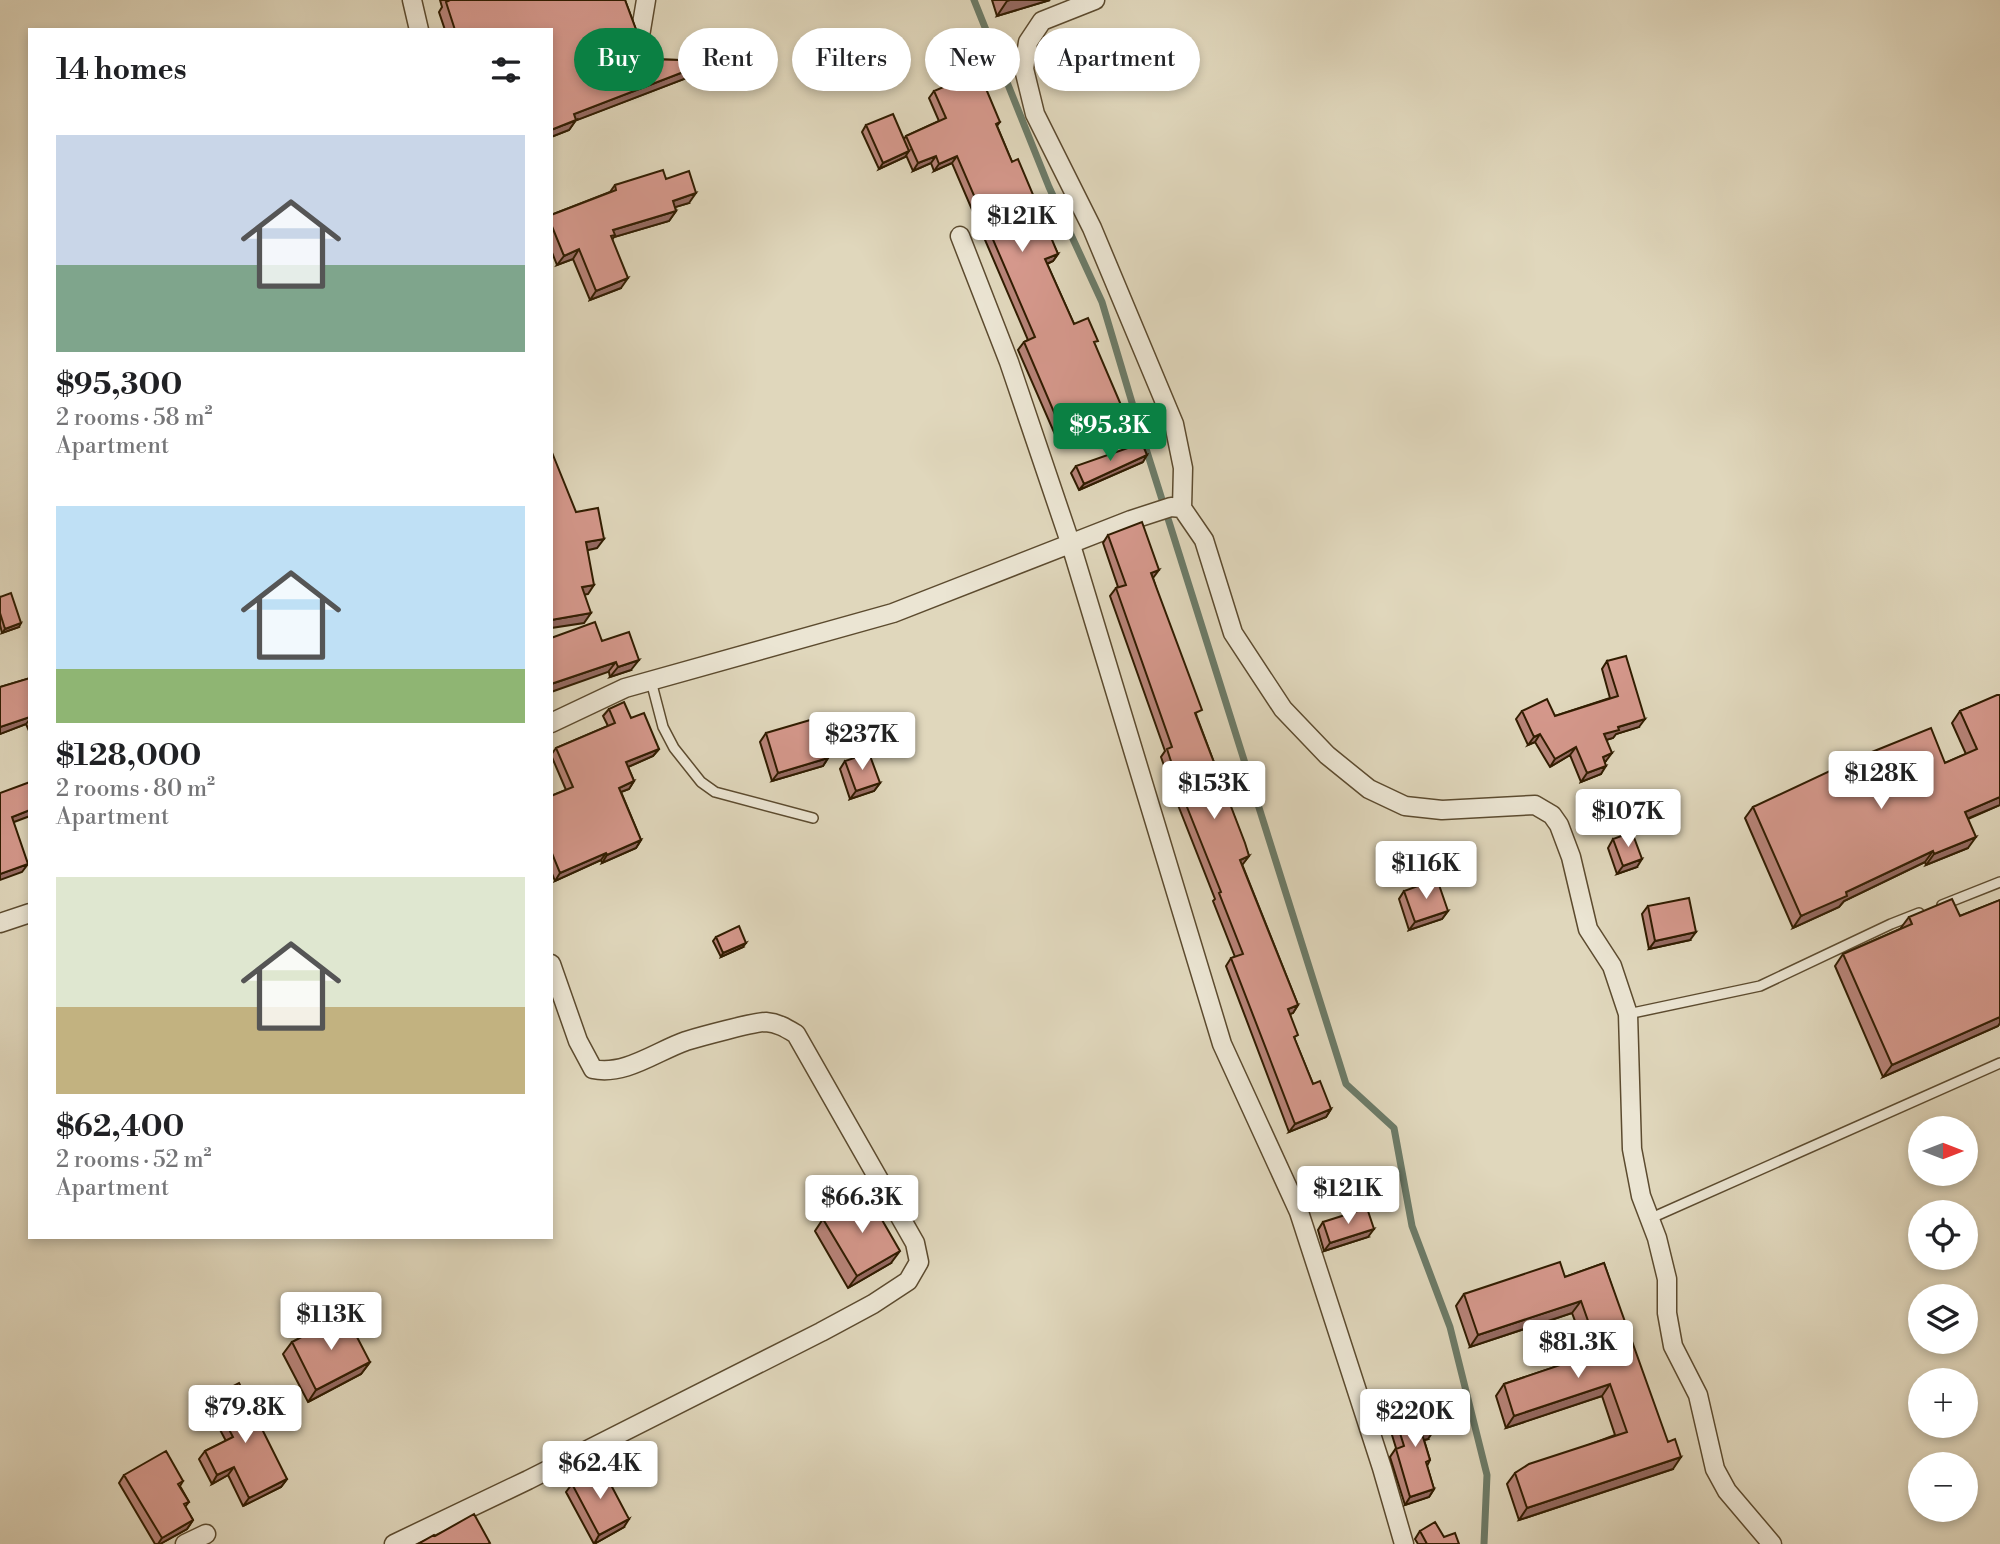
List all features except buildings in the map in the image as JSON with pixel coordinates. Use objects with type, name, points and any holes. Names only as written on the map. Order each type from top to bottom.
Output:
[{"type":"street","points":[[412,0],[419,28]]},
{"type":"street","points":[[641,28],[646,0]]},
{"type":"street","points":[[1095,0],[1042,21],[1028,42],[1024,69],[1035,114],[1092,228],[1174,424],[1183,468],[1177,508],[1205,540],[1233,633],[1283,709],[1327,755],[1369,789],[1405,806],[1442,810],[1535,805],[1552,815],[1559,825],[1571,857],[1588,929],[1612,966],[1628,1014],[1632,1149],[1641,1196],[1657,1237],[1667,1279],[1667,1313],[1673,1346],[1698,1395],[1714,1469],[1727,1491],[1772,1544]]},
{"type":"street","points":[[960,236],[1009,362],[1071,545],[1222,1044],[1299,1212],[1404,1544]]},
{"type":"street","points":[[553,722],[625,688],[893,613],[1131,520],[1177,508]]},
{"type":"street","points":[[0,923],[28,914]]},
{"type":"street","points":[[394,1544],[842,1321],[908,1281],[919,1262],[915,1243],[796,1034],[783,1026],[764,1022],[686,1041],[615,1070],[602,1072],[593,1069],[578,1041],[553,970]]},
{"type":"street","points":[[186,1544],[206,1534]]},
{"type":"lane","points":[[651,681],[663,727],[674,748],[701,782],[715,792],[813,818]]},
{"type":"lane","points":[[1628,1014],[1760,986],[1891,924],[2000,882]]},
{"type":"lane","points":[[1649,1219],[2000,1063]]},
{"type":"waterway","points":[[974,0],[1049,187],[1102,302],[1346,1084],[1394,1128],[1412,1226],[1450,1327],[1487,1475],[1484,1544]]}]
